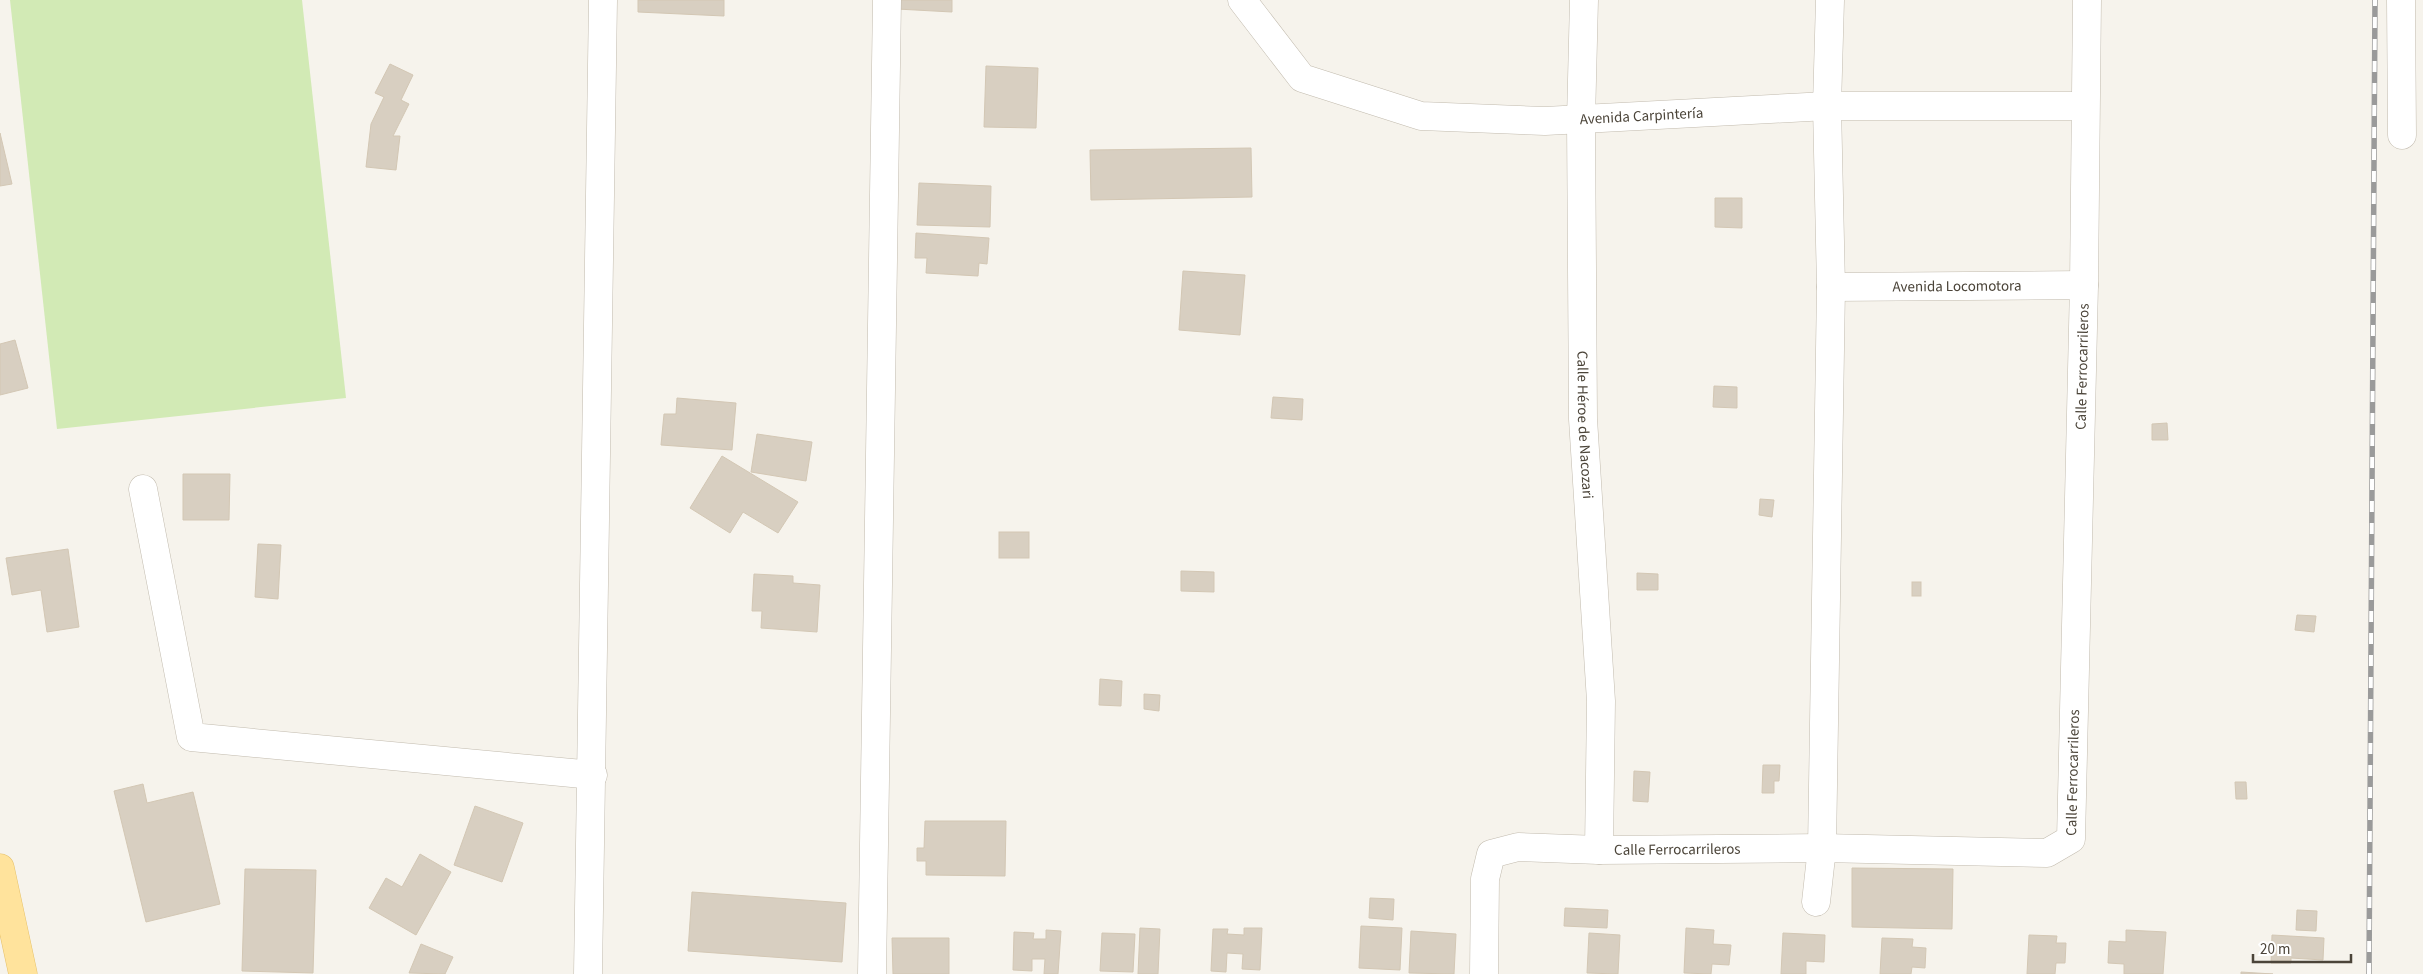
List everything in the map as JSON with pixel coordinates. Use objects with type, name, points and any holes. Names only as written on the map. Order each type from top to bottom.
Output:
[{"type":"main road","points":[[0,868],[22,974]]},
{"type":"street","points":[[588,974],[593,775],[603,0]]},
{"type":"street","points":[[872,974],[887,0]]},
{"type":"street","name":"Avenida Carpintería","points":[[1242,0],[1302,78],[1421,116],[1545,121],[1827,106],[2085,106]]},
{"type":"street","name":"Calle Héroe de Nacozari","points":[[1584,0],[1581,120],[1583,419],[1601,701],[1599,850]]},
{"type":"street","points":[[1816,902],[1822,848],[1831,287],[1827,106],[1830,0]]},
{"type":"street","name":"Calle Ferrocarrileros","points":[[1484,974],[1485,879],[1491,854],[1518,846],[1599,850],[1822,848],[2047,853],[2071,839],[2084,285],[2087,0]]},
{"type":"street","points":[[2401,0],[2402,135]]},
{"type":"street","name":"Avenida Locomotora","points":[[1831,287],[2084,285]]},
{"type":"street","points":[[143,489],[191,737],[593,775]]},
{"type":"green space","points":[[10,0],[302,0],[346,398],[57,429]]},
{"type":"building","points":[[638,0],[724,0],[724,16],[638,12]]},
{"type":"building","points":[[897,0],[952,0],[952,12],[897,9]]},
{"type":"building","points":[[390,64],[413,75],[401,100],[409,104],[393,136],[400,136],[396,170],[366,167],[371,124],[384,97],[375,93]]},
{"type":"building","points":[[986,66],[1038,68],[1036,128],[984,127]]},
{"type":"building","points":[[0,133],[12,184],[0,186]]},
{"type":"building","points":[[1251,148],[1252,197],[1091,200],[1090,150]]},
{"type":"building","points":[[919,183],[991,186],[990,227],[917,225]]},
{"type":"building","points":[[1715,198],[1742,198],[1742,228],[1715,227]]},
{"type":"building","points":[[916,233],[989,238],[987,264],[979,263],[978,276],[926,273],[927,258],[915,258]]},
{"type":"building","points":[[1183,271],[1245,275],[1240,335],[1179,330]]},
{"type":"building","points":[[15,340],[28,388],[0,395],[0,344]]},
{"type":"building","points":[[1714,386],[1737,387],[1737,408],[1713,407]]},
{"type":"building","points":[[1273,397],[1303,399],[1302,420],[1271,418]]},
{"type":"building","points":[[677,398],[736,403],[732,450],[661,445],[664,414],[676,414]]},
{"type":"building","points":[[2167,423],[2168,440],[2152,440],[2152,424]]},
{"type":"building","points":[[757,434],[812,442],[806,481],[751,472]]},
{"type":"building","points":[[722,456],[798,502],[778,533],[743,512],[730,533],[690,508]]},
{"type":"building","points":[[183,474],[230,474],[229,520],[183,520]]},
{"type":"building","points":[[1760,499],[1774,500],[1772,517],[1759,515]]},
{"type":"building","points":[[999,532],[1029,532],[1029,558],[999,558]]},
{"type":"building","points":[[258,544],[281,545],[278,599],[255,597]]},
{"type":"building","points":[[68,549],[79,627],[47,632],[41,590],[12,595],[6,558]]},
{"type":"building","points":[[1181,571],[1214,572],[1214,592],[1181,591]]},
{"type":"building","points":[[1637,573],[1658,574],[1658,590],[1637,590]]},
{"type":"building","points":[[754,574],[793,576],[793,583],[820,585],[817,632],[761,628],[762,611],[752,611]]},
{"type":"building","points":[[1912,582],[1921,582],[1921,596],[1912,596]]},
{"type":"building","points":[[2297,615],[2316,616],[2314,632],[2295,630]]},
{"type":"building","points":[[1100,679],[1122,681],[1121,706],[1099,705]]},
{"type":"building","points":[[1144,694],[1160,695],[1159,711],[1144,709]]},
{"type":"building","points":[[1763,765],[1780,765],[1779,781],[1774,781],[1774,793],[1762,793]]},
{"type":"building","points":[[1634,771],[1650,772],[1648,802],[1633,801]]},
{"type":"building","points":[[2235,782],[2246,782],[2247,799],[2236,799]]},
{"type":"building","points":[[143,784],[147,803],[193,792],[220,904],[146,922],[114,791]]},
{"type":"building","points":[[475,806],[523,823],[502,882],[454,865]]},
{"type":"building","points":[[925,821],[1006,821],[1005,876],[926,875],[926,861],[917,861],[917,848],[924,848]]},
{"type":"building","points":[[420,854],[451,872],[416,935],[369,908],[386,878],[402,887]]},
{"type":"building","points":[[1852,868],[1953,869],[1952,929],[1852,927]]},
{"type":"building","points":[[245,869],[316,870],[313,973],[242,971]]},
{"type":"building","points":[[692,892],[846,903],[842,962],[688,951]]},
{"type":"building","points":[[1370,898],[1394,899],[1393,920],[1369,918]]},
{"type":"building","points":[[1565,908],[1608,910],[1607,928],[1564,926]]},
{"type":"building","points":[[2297,910],[2317,911],[2316,931],[2296,930]]},
{"type":"building","points":[[1361,926],[1402,928],[1400,970],[1359,968]]},
{"type":"building","points":[[1140,928],[1160,929],[1158,974],[1138,974]]},
{"type":"building","points":[[1244,928],[1262,928],[1260,970],[1242,969],[1243,954],[1227,953],[1226,972],[1211,971],[1213,929],[1228,929],[1227,934],[1244,935]]},
{"type":"building","points":[[1686,928],[1714,930],[1713,944],[1731,945],[1729,965],[1712,964],[1711,974],[1684,973]]},
{"type":"building","points":[[1046,930],[1061,931],[1058,974],[1044,974],[1045,959],[1032,959],[1032,971],[1013,970],[1014,932],[1034,933],[1033,939],[1046,939]]},
{"type":"building","points":[[2126,930],[2166,932],[2163,974],[2124,974],[2124,964],[2108,963],[2109,941],[2126,942]]},
{"type":"building","points":[[1411,931],[1456,934],[1454,974],[1409,973]]},
{"type":"building","points":[[1102,933],[1135,934],[1133,972],[1100,971]]},
{"type":"building","points":[[1589,933],[1620,935],[1618,974],[1587,973]]},
{"type":"building","points":[[1783,933],[1825,935],[1824,962],[1806,961],[1806,974],[1781,974]]},
{"type":"building","points":[[2029,935],[2057,936],[2056,943],[2066,943],[2065,963],[2056,963],[2055,974],[2027,974]]},
{"type":"building","points":[[2272,935],[2324,938],[2323,960],[2291,958],[2291,963],[2271,963]]},
{"type":"building","points":[[892,938],[949,938],[949,974],[893,974]]},
{"type":"building","points":[[1882,938],[1913,939],[1912,947],[1926,948],[1925,968],[1912,967],[1911,974],[1880,974]]},
{"type":"building","points":[[421,944],[453,957],[445,974],[409,973]]},
{"type":"building","points":[[2241,972],[2273,974],[2241,974]]},
{"type":"railway","points":[[2369,974],[2375,0]]}]
